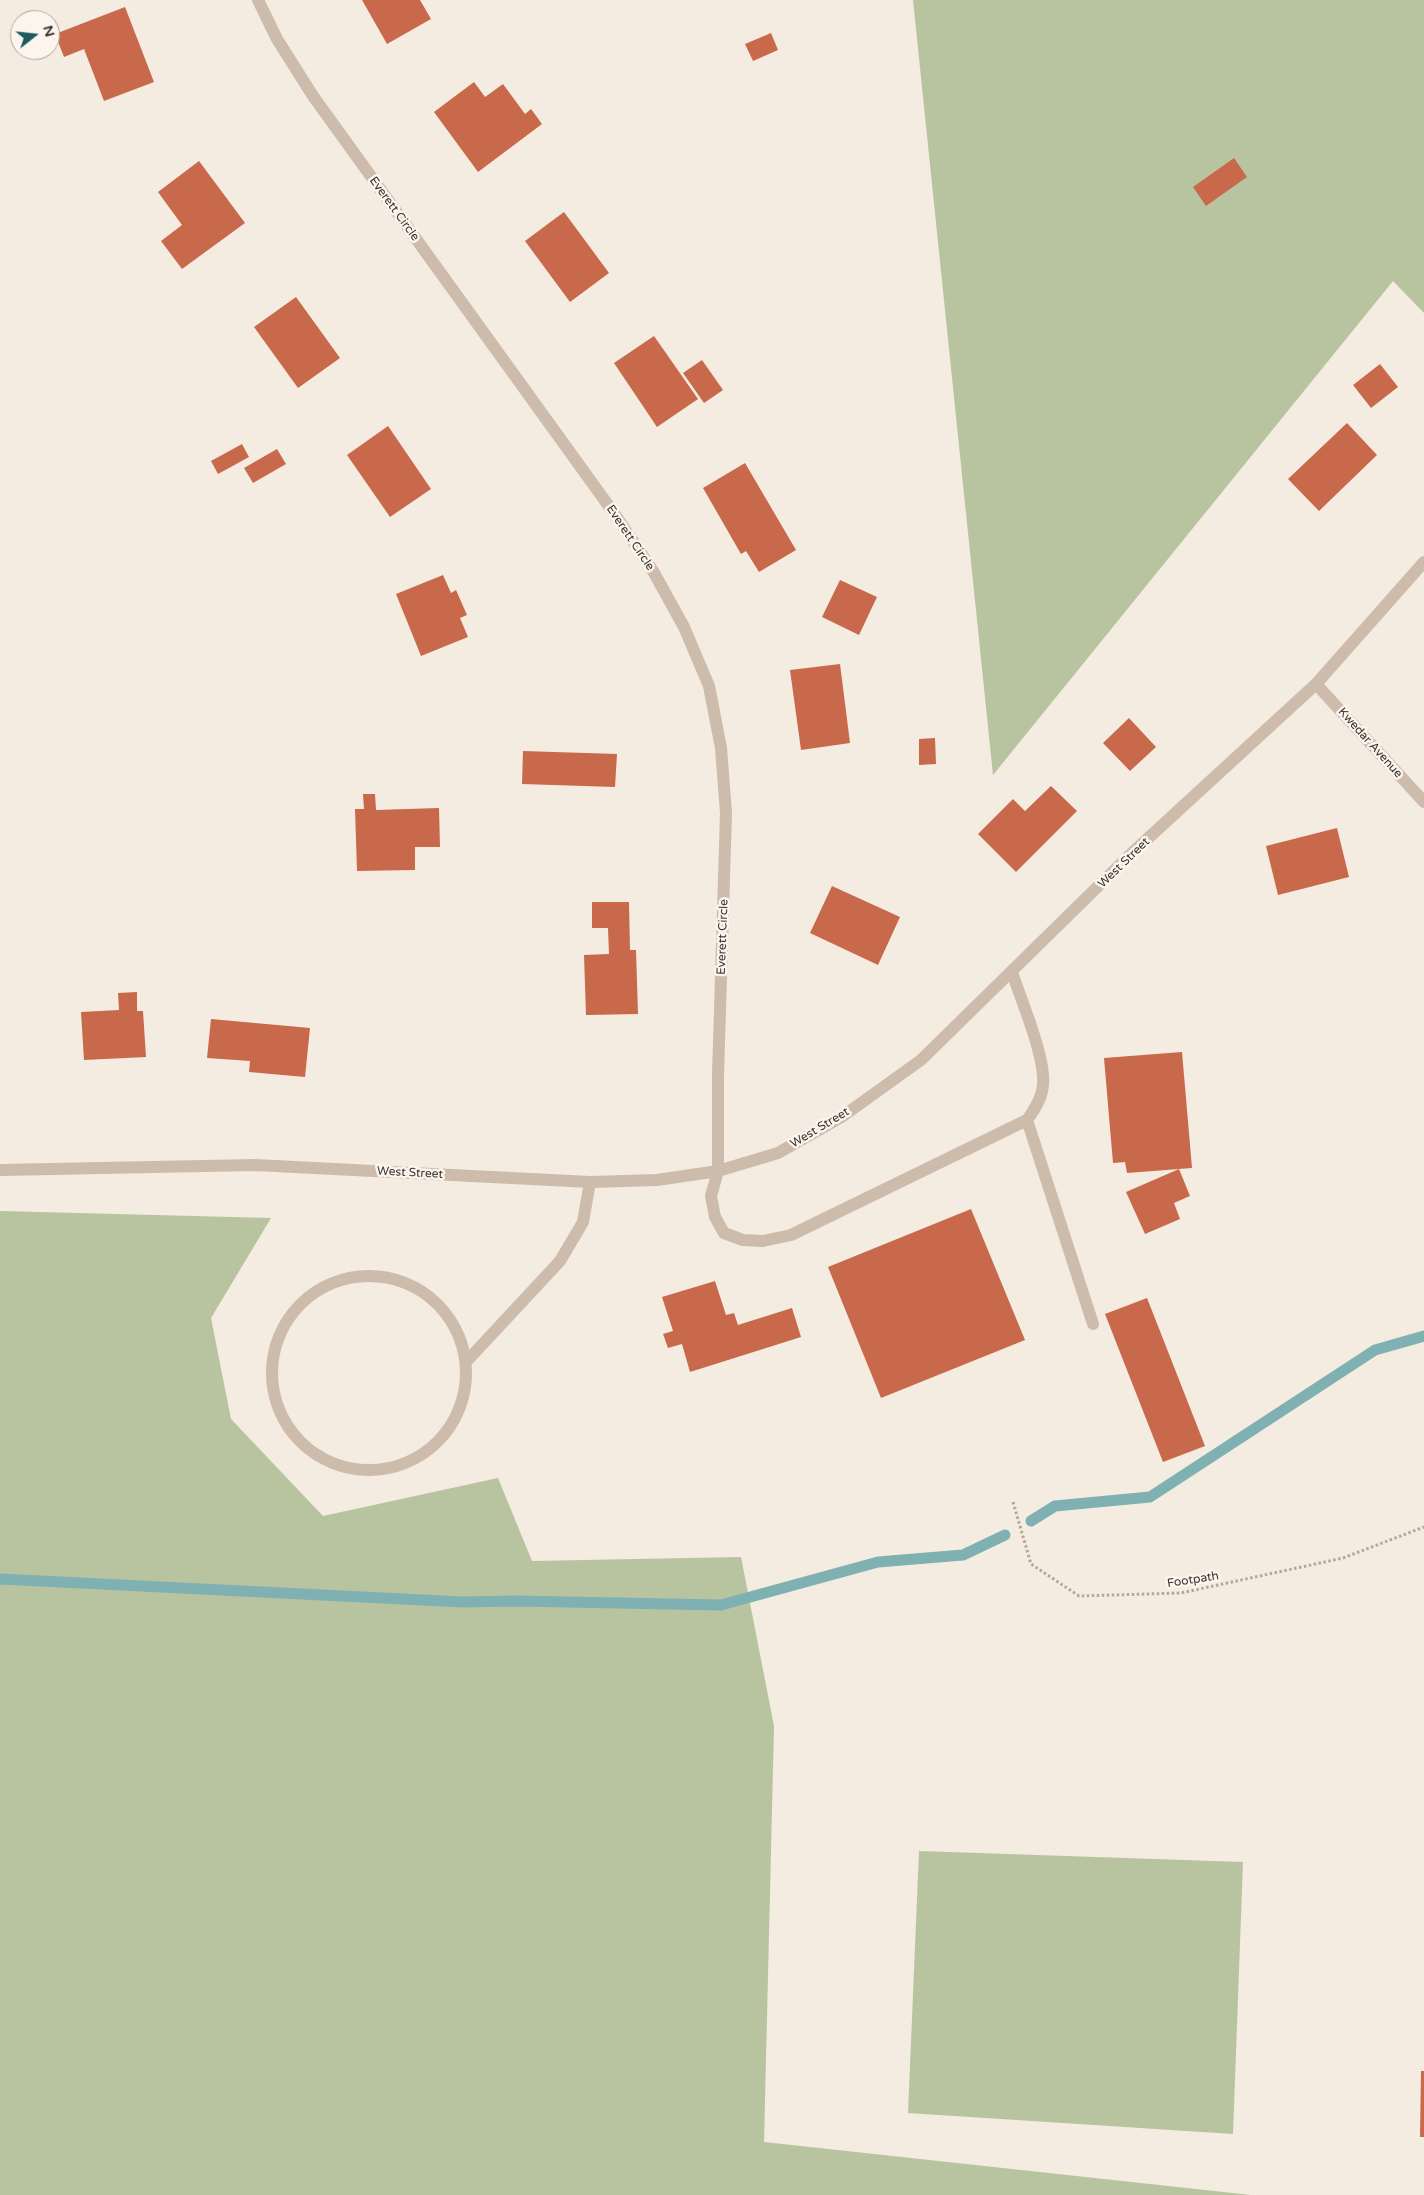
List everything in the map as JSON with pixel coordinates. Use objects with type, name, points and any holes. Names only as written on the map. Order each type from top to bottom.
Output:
[{"type":"street","name":"Everett Circle","points":[[258,0],[277,39],[313,96],[610,508],[652,571],[684,627],[709,686],[721,748],[726,813],[718,1075],[718,1171],[711,1196],[715,1217],[724,1233],[742,1240],[763,1242],[791,1235],[1027,1120]]},
{"type":"street","name":"West Street","points":[[0,1170],[255,1164],[590,1182],[657,1180],[718,1171],[778,1153],[843,1116],[921,1060],[1132,853],[1316,684],[1424,562]]},
{"type":"street","name":"Kwedar Avenue","points":[[1316,684],[1424,802]]},
{"type":"street","points":[[1012,972],[1042,1061],[1043,1084],[1038,1104],[1027,1120],[1093,1324]]},
{"type":"street","points":[[466,1362],[457,1332],[449,1320],[440,1307],[416,1287],[385,1276],[351,1276],[320,1288],[294,1310],[277,1339],[271,1372],[277,1406],[294,1435],[320,1457],[348,1468],[379,1470],[409,1462],[434,1445],[453,1421],[464,1392],[466,1362],[560,1260],[583,1222],[590,1182]]},
{"type":"path","name":"Footpath","points":[[1012,1502],[1031,1564],[1079,1596],[1181,1593],[1343,1558],[1424,1527]]},
{"type":"green space","points":[[913,0],[1424,0],[1424,313],[1393,281],[993,775]]},
{"type":"green space","points":[[0,1211],[271,1218],[211,1318],[231,1419],[323,1516],[498,1478],[532,1561],[741,1557],[774,1726],[764,2142],[1251,2195],[0,2195]]},
{"type":"green space","points":[[919,1851],[1243,1862],[1233,2134],[908,2113]]},
{"type":"building","points":[[362,0],[420,0],[431,19],[387,44]]},
{"type":"building","points":[[125,7],[154,82],[104,101],[84,49],[64,57],[60,47],[60,32]]},
{"type":"building","points":[[771,33],[778,50],[753,61],[745,44]]},
{"type":"building","points":[[474,82],[485,97],[503,84],[525,114],[531,109],[542,124],[478,172],[434,112]]},
{"type":"building","points":[[1234,158],[1247,177],[1206,206],[1193,187]]},
{"type":"building","points":[[199,161],[245,223],[182,269],[161,241],[182,225],[158,192]]},
{"type":"building","points":[[564,212],[609,273],[570,302],[525,241]]},
{"type":"building","points":[[296,297],[340,358],[298,388],[254,327]]},
{"type":"building","points":[[654,336],[698,399],[657,427],[614,363]]},
{"type":"building","points":[[702,360],[723,390],[704,403],[683,373]]},
{"type":"building","points":[[1380,364],[1398,387],[1371,408],[1353,385]]},
{"type":"building","points":[[1347,423],[1377,455],[1319,511],[1288,479]]},
{"type":"building","points":[[388,426],[431,489],[390,517],[347,455]]},
{"type":"building","points":[[242,444],[249,457],[218,474],[211,461]]},
{"type":"building","points":[[277,449],[286,464],[253,483],[244,468]]},
{"type":"building","points":[[745,463],[796,550],[759,572],[746,551],[741,554],[703,488]]},
{"type":"building","points":[[443,575],[451,593],[456,590],[467,615],[460,618],[468,637],[421,656],[396,594]]},
{"type":"building","points":[[840,580],[877,597],[859,635],[822,617]]},
{"type":"building","points":[[840,664],[850,743],[801,750],[790,670]]},
{"type":"building","points":[[1129,718],[1156,747],[1130,771],[1103,743]]},
{"type":"building","points":[[935,738],[936,764],[919,765],[919,739]]},
{"type":"building","points":[[523,751],[617,754],[615,787],[522,784]]},
{"type":"building","points":[[1051,786],[1077,811],[1016,872],[978,834],[1013,799],[1025,811]]},
{"type":"building","points":[[363,794],[375,794],[376,810],[439,808],[440,847],[415,847],[415,870],[357,871],[355,809],[364,809]]},
{"type":"building","points":[[1337,828],[1349,877],[1278,895],[1266,846]]},
{"type":"building","points":[[832,886],[900,917],[878,965],[810,933]]},
{"type":"building","points":[[592,902],[629,902],[630,950],[636,950],[638,1014],[586,1015],[584,955],[609,954],[608,928],[592,928]]},
{"type":"building","points":[[137,992],[137,1011],[143,1011],[146,1057],[84,1060],[81,1012],[119,1010],[118,993]]},
{"type":"building","points":[[211,1019],[310,1028],[305,1077],[249,1072],[250,1061],[207,1058]]},
{"type":"building","points":[[1182,1052],[1192,1168],[1127,1173],[1125,1162],[1113,1163],[1104,1058]]},
{"type":"building","points":[[1179,1169],[1190,1196],[1174,1203],[1180,1219],[1145,1234],[1126,1192]]},
{"type":"building","points":[[971,1209],[1025,1340],[881,1398],[828,1267]]},
{"type":"building","points":[[715,1281],[726,1315],[734,1313],[738,1325],[792,1308],[801,1337],[690,1372],[682,1344],[668,1348],[663,1334],[673,1331],[662,1297]]},
{"type":"building","points":[[1147,1298],[1205,1446],[1163,1462],[1105,1314]]},
{"type":"building","points":[[1421,2071],[1424,2071],[1424,2137],[1420,2137]]},
{"type":"waterway","points":[[1031,1521],[1055,1506],[1150,1497],[1375,1350],[1424,1336]]},
{"type":"waterway","points":[[0,1579],[463,1602],[516,1601],[721,1605],[878,1562],[963,1555],[1005,1535]]}]
